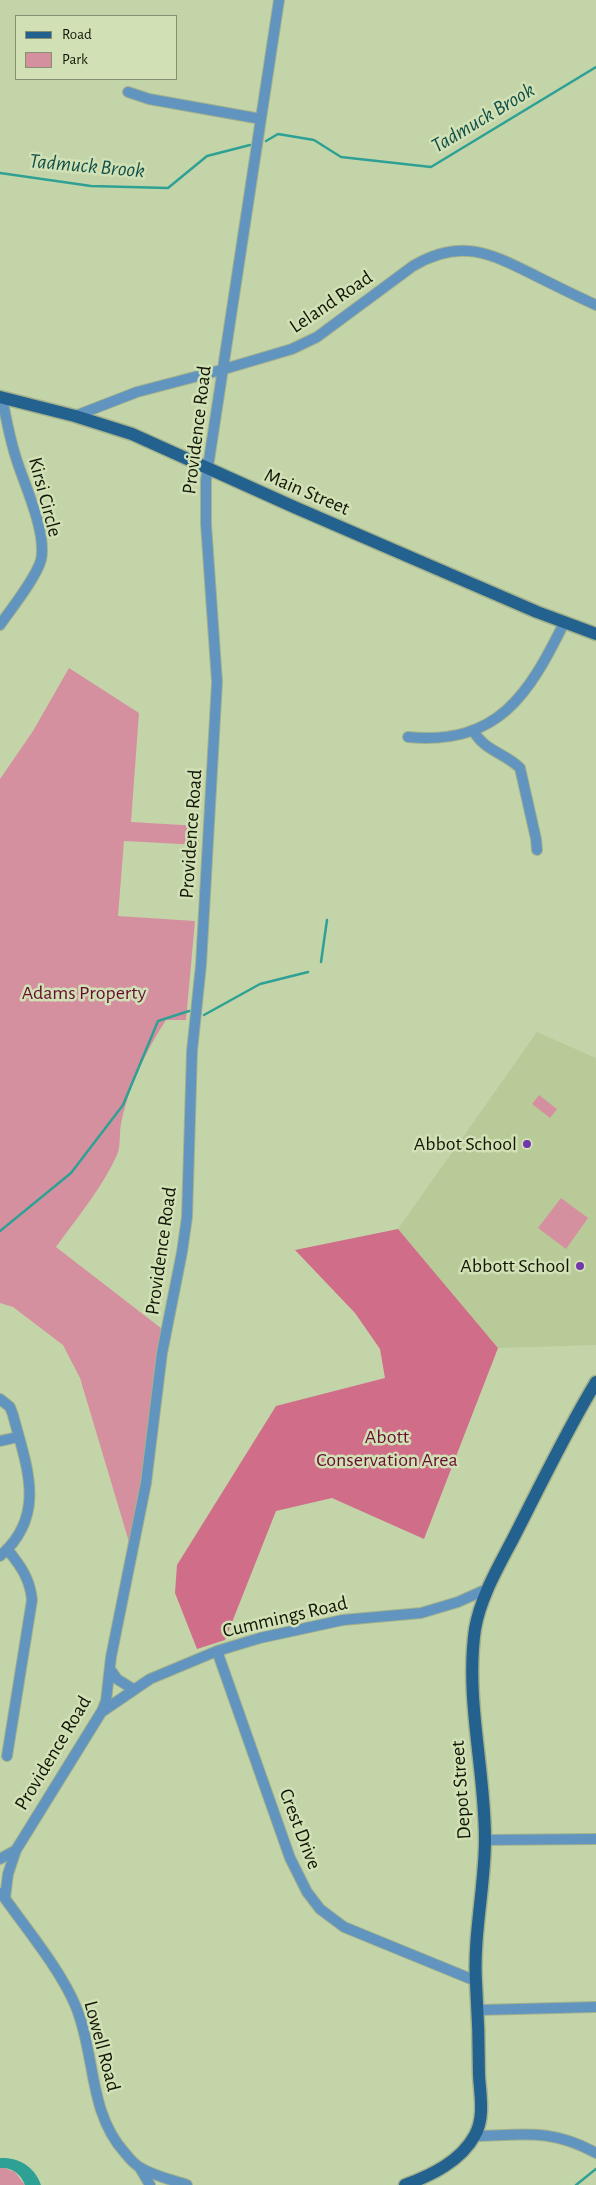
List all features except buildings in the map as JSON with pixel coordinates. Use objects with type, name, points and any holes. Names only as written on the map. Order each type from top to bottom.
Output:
[{"type":"main road","name":"Main Street","points":[[1,397],[75,416],[132,434],[208,469],[596,634]]},
{"type":"main road","name":"Depot Street","points":[[405,2185],[443,2168],[463,2152],[475,2136],[481,2112],[479,2010],[476,1981],[485,1840],[483,1790],[474,1714],[472,1665],[475,1628],[487,1589],[575,1418],[596,1382]]},
{"type":"street","name":"Providence Road","points":[[2,1895],[16,1850],[102,1712],[146,1483],[162,1353],[182,1252],[187,1217],[192,1051],[201,965],[217,682],[206,524],[208,469],[221,370],[248,213],[260,120],[279,0]]},
{"type":"street","points":[[128,92],[149,100],[260,120]]},
{"type":"street","name":"Leland Road","points":[[75,416],[137,392],[292,350],[316,337],[414,266],[430,256],[445,252],[473,251],[502,258],[596,304]]},
{"type":"street","name":"Kirsi Circle","points":[[0,624],[36,571],[41,558],[41,538],[31,499],[14,452],[1,397]]},
{"type":"street","points":[[408,736],[439,737],[473,730],[508,711],[521,697],[545,661],[564,622]]},
{"type":"street","points":[[473,730],[478,740],[484,745],[520,768],[537,850]]},
{"type":"street","points":[[0,1399],[10,1407],[30,1480],[30,1499],[20,1530],[4,1552],[27,1575],[31,1586],[32,1600],[7,1756]]},
{"type":"street","points":[[0,1441],[18,1437]]},
{"type":"street","name":"Cummings Road","points":[[102,1712],[150,1679],[217,1651],[260,1638],[343,1620],[421,1613],[458,1602],[487,1589]]},
{"type":"street","name":"Crest Drive","points":[[217,1651],[290,1858],[307,1892],[320,1909],[344,1927],[476,1981]]},
{"type":"street","points":[[110,1669],[117,1679],[133,1689]]},
{"type":"street","points":[[485,1840],[596,1839]]},
{"type":"street","name":"Providence Road","points":[[0,1859],[16,1850]]},
{"type":"street","name":"Lowell Road","points":[[2,1895],[63,1982],[76,2008],[84,2034],[93,2082],[104,2122],[115,2142],[140,2168],[187,2185]]},
{"type":"street","points":[[479,2010],[596,2008]]},
{"type":"street","points":[[475,2136],[551,2135],[575,2142],[596,2153]]},
{"type":"street","points":[[140,2168],[150,2185]]},
{"type":"shaded area","name":"Abbot School","points":[[537,1032],[596,1058],[596,1345],[498,1348],[398,1229]]},
{"type":"green space","name":"Adams Property","points":[[69,668],[139,713],[131,822],[199,826],[199,845],[124,841],[118,916],[195,921],[186,1020],[166,1020],[152,1044],[128,1097],[121,1124],[117,1155],[97,1191],[56,1247],[166,1332],[132,1552],[80,1378],[63,1345],[13,1307],[0,1303],[0,779],[33,731]]},
{"type":"green space","points":[[539,1095],[557,1109],[550,1118],[532,1104]]},
{"type":"green space","points":[[561,1198],[588,1218],[566,1249],[538,1228]]},
{"type":"green space","name":"Abott Conservation Area","points":[[398,1229],[498,1348],[424,1539],[332,1498],[276,1511],[225,1640],[197,1649],[175,1593],[177,1565],[276,1406],[385,1378],[380,1349],[355,1313],[295,1250]]},
{"type":"green space","points":[[0,2168],[15,2172],[25,2185],[0,2185]]},
{"type":"water","points":[[0,2158],[14,2159],[25,2164],[35,2173],[41,2185],[25,2185],[16,2172],[0,2168]]},
{"type":"waterway","name":"Tadmuck Brook","points":[[266,141],[278,134],[314,140],[341,157],[431,167],[596,67]]},
{"type":"waterway","name":"Tadmuck Brook","points":[[0,173],[91,186],[168,188],[207,156],[250,145]]},
{"type":"waterway","points":[[321,962],[327,920]]},
{"type":"waterway","points":[[204,1015],[260,984],[308,972]]},
{"type":"waterway","points":[[0,1231],[71,1173],[123,1105],[158,1021],[189,1011]]},
{"type":"waterway","points":[[576,2185],[596,2169]]},
{"type":"place","name":"Abbot School","points":[[527,1144]]},
{"type":"place","name":"Abbott School","points":[[580,1266]]}]
